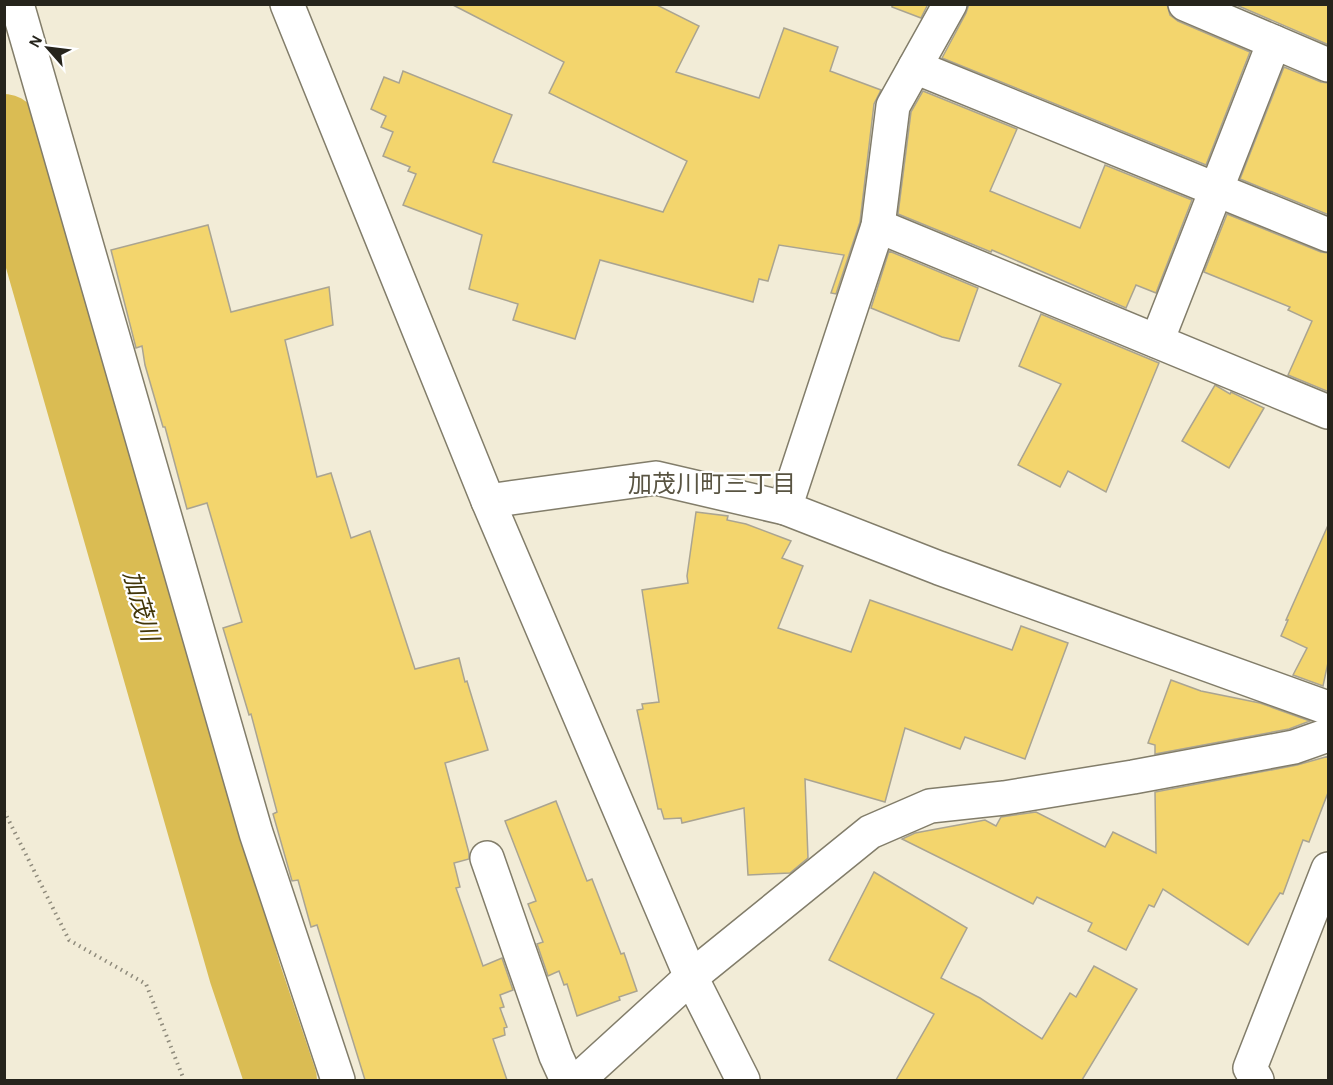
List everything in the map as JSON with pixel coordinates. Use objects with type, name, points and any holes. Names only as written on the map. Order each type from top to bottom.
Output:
[{"type":"street","points":[[17,4],[255,833],[338,1080]]},
{"type":"street","points":[[287,4],[488,501],[691,977],[742,1080]]},
{"type":"street","points":[[785,508],[878,226],[893,106],[950,4]]},
{"type":"street","points":[[1185,4],[1329,65]]},
{"type":"street","points":[[1157,341],[1275,42]]},
{"type":"street","points":[[915,67],[1329,235]]},
{"type":"street","points":[[878,226],[1329,412]]},
{"type":"street","points":[[488,501],[656,478],[785,508],[939,568],[1329,708]]},
{"type":"street","points":[[578,1080],[691,977],[870,832],[930,806],[1004,798],[1132,777],[1294,747],[1329,735]]},
{"type":"street","points":[[487,858],[556,1056],[567,1080]]},
{"type":"street","points":[[1257,1080],[1250,1068],[1329,869]]},
{"type":"path","points":[[4,811],[69,940],[146,984],[184,1080]]},
{"type":"building","points":[[451,4],[655,4],[699,26],[676,72],[759,98],[784,28],[838,47],[830,71],[881,90],[874,104],[860,222],[836,294],[831,293],[844,255],[779,245],[768,281],[759,279],[753,302],[600,260],[575,339],[513,320],[518,304],[469,289],[482,235],[403,205],[416,174],[408,171],[410,167],[383,156],[393,132],[381,127],[386,116],[371,109],[384,77],[399,83],[403,71],[512,115],[493,162],[663,212],[687,161],[549,93],[564,62]]},
{"type":"building","points":[[892,4],[928,4],[921,18],[892,7]]},
{"type":"building","points":[[969,4],[1167,4],[1170,15],[1178,21],[1250,52],[1206,165],[942,58]]},
{"type":"building","points":[[1234,4],[1329,4],[1329,45]]},
{"type":"building","points":[[1284,67],[1329,83],[1329,215],[1240,179]]},
{"type":"building","points":[[923,91],[1017,129],[990,191],[1080,228],[1105,165],[1192,200],[1156,293],[1136,285],[1126,308],[992,250],[991,252],[898,214],[911,112]]},
{"type":"building","points":[[1227,214],[1321,252],[1329,253],[1329,392],[1288,375],[1312,321],[1288,310],[1290,307],[1204,272]]},
{"type":"building","points":[[208,225],[231,312],[329,287],[333,325],[285,340],[317,477],[331,473],[351,538],[370,531],[415,669],[459,658],[488,750],[445,763],[469,853],[469,859],[454,863],[460,887],[456,888],[483,966],[502,958],[513,990],[500,995],[504,1007],[500,1008],[507,1027],[504,1028],[505,1035],[493,1039],[507,1080],[365,1080],[317,925],[311,927],[298,880],[292,881],[273,814],[277,812],[251,714],[249,715],[223,628],[242,622],[207,503],[187,509],[165,427],[163,427],[145,365],[142,346],[136,348],[111,250]]},
{"type":"building","points":[[889,251],[978,288],[959,341],[942,337],[871,308]]},
{"type":"building","points":[[1041,314],[1159,363],[1106,492],[1068,471],[1060,487],[1018,465],[1061,384],[1019,366]]},
{"type":"building","points":[[1215,385],[1264,408],[1229,468],[1182,441]]},
{"type":"building","points":[[696,512],[728,516],[727,520],[746,524],[791,541],[782,558],[803,566],[778,628],[851,652],[870,600],[1012,650],[1021,626],[1068,643],[1025,759],[965,737],[960,749],[905,728],[885,802],[805,779],[808,858],[790,873],[748,875],[744,808],[682,823],[681,818],[664,819],[661,809],[658,809],[637,710],[643,709],[642,704],[659,702],[642,590],[688,583]]},
{"type":"building","points":[[1329,523],[1329,658],[1323,686],[1293,675],[1307,648],[1281,636]]},
{"type":"building","points":[[1171,680],[1201,691],[1260,703],[1310,721],[1289,729],[1155,754],[1155,745],[1148,743]]},
{"type":"building","points":[[1329,756],[1329,790],[1309,842],[1303,840],[1283,894],[1280,893],[1248,945],[1163,889],[1154,907],[1149,905],[1126,950],[1088,931],[1092,923],[1037,897],[1033,904],[902,839],[915,833],[985,820],[996,826],[1001,817],[1036,812],[1105,847],[1113,832],[1156,853],[1155,792],[1297,765]]},
{"type":"building","points":[[556,801],[587,881],[592,879],[621,954],[624,953],[637,991],[577,1016],[567,984],[564,985],[559,971],[548,976],[537,944],[543,942],[528,904],[536,901],[505,821]]},
{"type":"building","points":[[874,872],[967,928],[941,978],[980,998],[1042,1039],[1070,993],[1076,997],[1094,966],[1137,989],[1082,1080],[896,1080],[934,1014],[829,960]]},
{"type":"waterway","name":"加茂川","points":[[4,130],[245,973],[281,1080]]},
{"type":"district","name":"加茂川町三丁目","points":[[712,485]]}]
